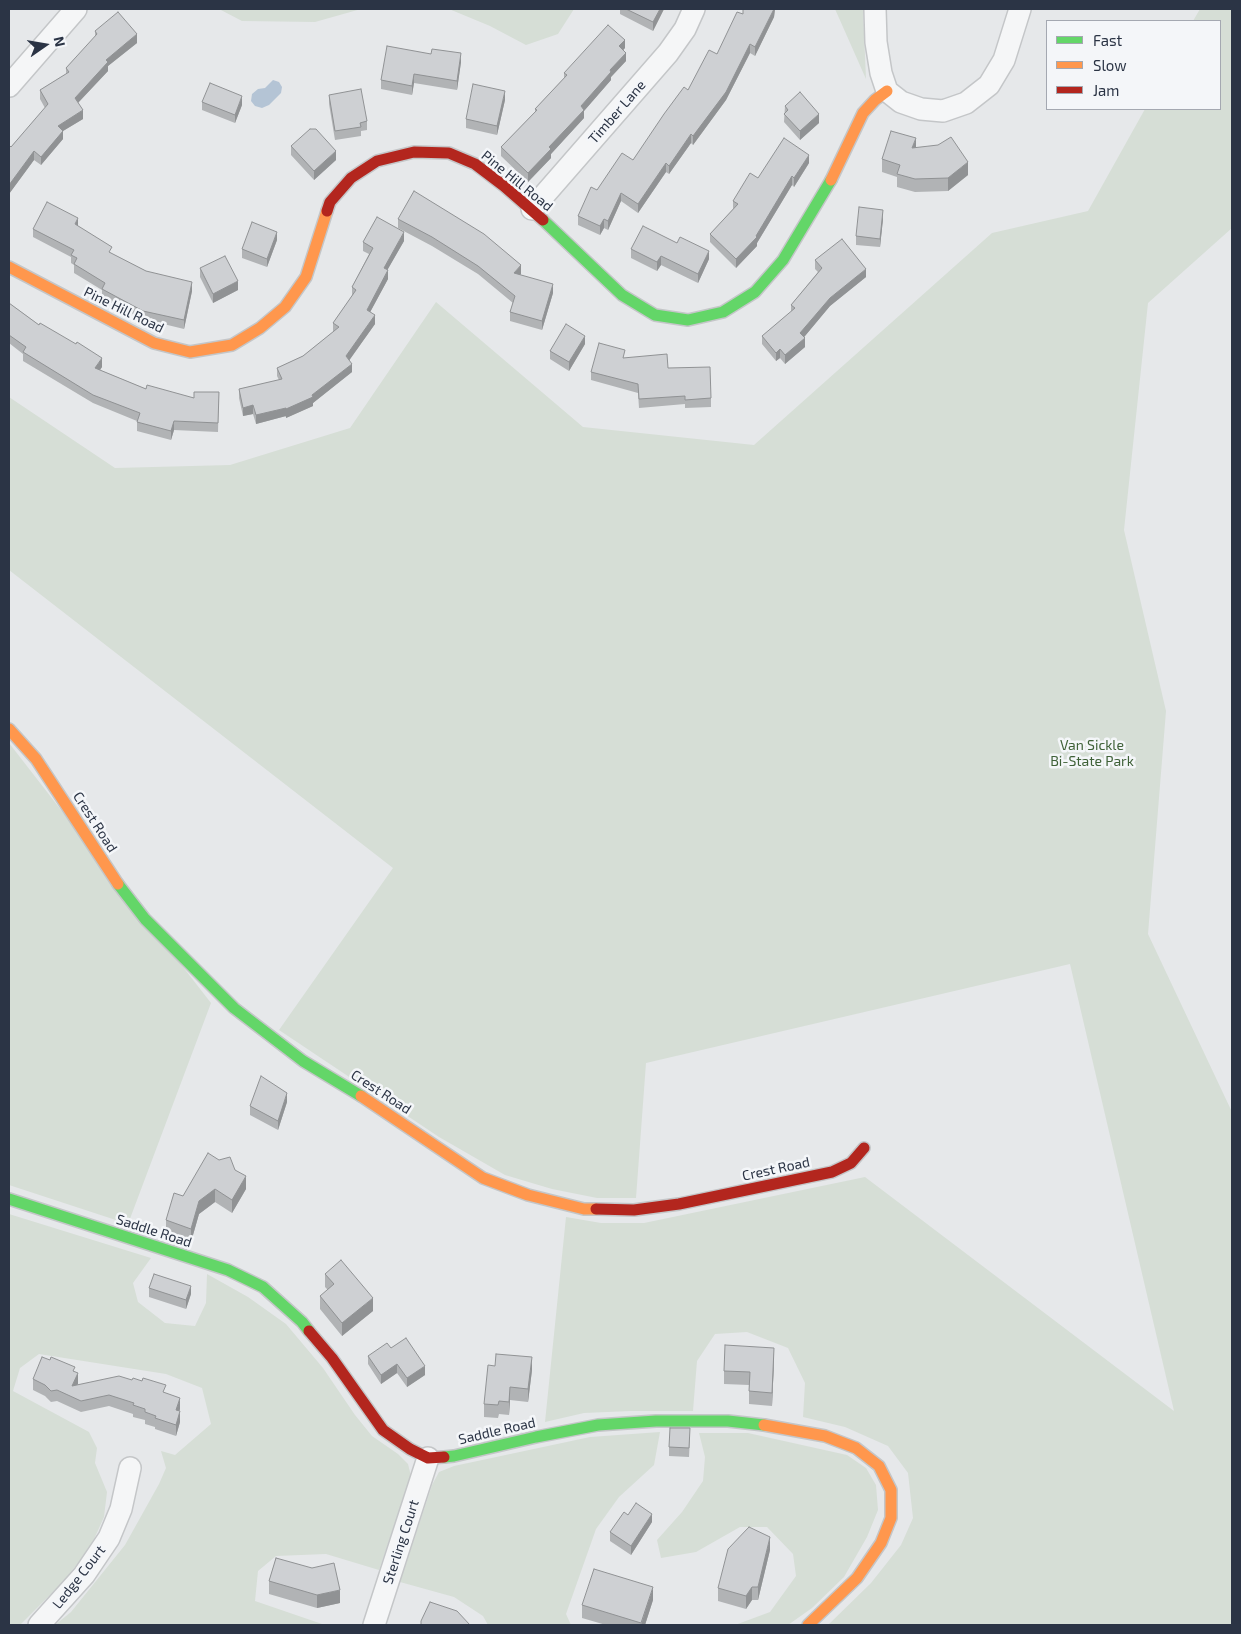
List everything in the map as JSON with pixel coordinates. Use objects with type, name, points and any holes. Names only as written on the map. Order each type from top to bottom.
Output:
[{"type":"street","points":[[9,86],[76,9]]},
{"type":"street","name":"Timber Lane","points":[[532,209],[668,53],[686,29],[694,9]]},
{"type":"street","points":[[875,9],[876,42],[881,73],[887,91],[900,102],[921,109],[943,111],[966,104],[989,85],[1004,60],[1020,9]]},
{"type":"street","name":"Pine Hill Road","points":[[9,267],[154,344],[190,352],[232,345],[260,328],[285,307],[306,277],[330,202],[351,178],[377,161],[414,152],[449,153],[475,164],[532,209],[622,295],[655,315],[688,320],[723,312],[756,292],[783,260],[835,172],[863,113],[887,91]]},
{"type":"street","name":"Crest Road","points":[[9,729],[36,759],[107,869],[145,919],[234,1008],[303,1061],[367,1099],[483,1178],[528,1195],[584,1209],[634,1210],[679,1204],[832,1172],[851,1163],[864,1148]]},
{"type":"street","name":"Saddle Road","points":[[9,1199],[228,1270],[262,1286],[302,1322],[332,1358],[383,1430],[410,1449],[428,1458],[454,1456],[598,1425],[656,1421],[728,1421],[778,1426],[825,1436],[856,1448],[879,1466],[892,1490],[891,1518],[880,1543],[857,1578],[808,1625]]},
{"type":"street","name":"Sterling Court","points":[[374,1625],[428,1458]]},
{"type":"street","name":"Ledge Court","points":[[39,1625],[84,1576],[109,1538],[121,1509],[130,1468]]},
{"type":"green space","points":[[219,9],[361,9],[315,22],[242,21]]},
{"type":"green space","points":[[449,9],[574,9],[558,34],[526,45],[490,26]]},
{"type":"green space","points":[[835,9],[863,9],[866,79]]},
{"type":"green space","name":"Van Sickle Bi-State Park","points":[[1200,9],[1232,9],[1232,228],[1148,303],[1124,530],[1166,711],[1148,934],[1232,1112],[1232,1625],[828,1625],[871,1583],[901,1545],[913,1518],[908,1473],[888,1446],[845,1427],[803,1417],[805,1383],[788,1348],[747,1332],[715,1334],[697,1361],[693,1411],[584,1413],[545,1422],[566,1217],[601,1223],[644,1223],[865,1177],[1174,1411],[1070,964],[646,1063],[636,1198],[597,1198],[552,1189],[505,1175],[439,1137],[279,1030],[393,868],[9,570],[9,397],[115,468],[230,465],[350,428],[436,302],[583,427],[754,445],[992,233],[1088,211],[1144,110],[1221,110],[1221,20],[1194,20]]},
{"type":"green space","points":[[9,743],[211,1003],[128,1224],[9,1185]]},
{"type":"green space","points":[[9,1214],[151,1258],[133,1283],[138,1302],[165,1323],[195,1326],[206,1303],[207,1274],[248,1297],[286,1324],[323,1368],[355,1415],[372,1436],[398,1454],[408,1464],[411,1476],[379,1570],[326,1554],[276,1556],[258,1571],[255,1601],[325,1625],[55,1625],[71,1612],[125,1545],[166,1468],[161,1451],[175,1455],[211,1424],[202,1388],[166,1374],[39,1354],[20,1368],[13,1391],[89,1432],[97,1448],[95,1463],[107,1492],[104,1517],[90,1548],[63,1582],[20,1625],[9,1625]]},
{"type":"green space","points":[[660,1432],[654,1465],[619,1497],[596,1529],[566,1614],[571,1625],[488,1625],[483,1616],[454,1597],[400,1582],[432,1485],[439,1472],[454,1466],[590,1437]]},
{"type":"green space","points":[[699,1433],[748,1433],[847,1455],[866,1468],[876,1485],[878,1510],[867,1537],[844,1577],[812,1608],[788,1625],[735,1625],[770,1612],[796,1576],[793,1554],[767,1527],[740,1527],[696,1552],[661,1558],[657,1540],[682,1512],[703,1481],[705,1457]]},
{"type":"water","points":[[273,80],[279,82],[282,87],[281,93],[269,105],[262,108],[255,106],[251,101],[252,94],[258,89],[265,88]]},
{"type":"building","points":[[626,9],[660,9],[653,22]]},
{"type":"building","points":[[743,9],[774,9],[755,47],[750,44],[726,92],[693,136],[691,134],[669,166],[666,163],[638,204],[621,193],[608,221],[604,219],[600,226],[578,216],[591,187],[597,190],[622,153],[633,160],[684,87],[688,90],[709,50],[717,54],[737,12],[743,14]]},
{"type":"building","points":[[118,12],[137,34],[106,60],[108,62],[75,98],[83,110],[58,126],[63,131],[41,157],[34,151],[9,185],[9,145],[11,147],[48,104],[40,90],[69,72],[66,68],[97,34],[95,31]]},
{"type":"building","points":[[608,25],[625,40],[619,46],[626,53],[581,106],[584,110],[549,147],[551,149],[528,173],[501,147],[537,110],[535,109],[567,75],[564,73]]},
{"type":"building","points":[[387,46],[431,54],[432,49],[461,53],[457,81],[414,74],[412,86],[381,80]]},
{"type":"building","points":[[210,83],[242,96],[235,115],[202,102]]},
{"type":"building","points":[[473,84],[505,91],[497,126],[466,119]]},
{"type":"building","points":[[361,89],[367,121],[360,123],[361,127],[335,131],[329,95]]},
{"type":"building","points":[[800,92],[819,114],[800,131],[784,114],[788,110],[785,106]]},
{"type":"building","points":[[310,129],[316,129],[336,151],[314,171],[291,146]]},
{"type":"building","points":[[891,131],[916,138],[912,148],[938,145],[951,137],[968,162],[948,178],[915,179],[897,174],[900,165],[882,159]]},
{"type":"building","points":[[784,138],[809,155],[794,178],[792,176],[757,237],[736,259],[710,234],[738,204],[733,201],[750,173],[758,178]]},
{"type":"building","points":[[414,191],[484,234],[521,265],[514,273],[553,284],[542,321],[510,312],[515,296],[478,266],[432,237],[398,219]]},
{"type":"building","points":[[47,202],[78,218],[75,224],[112,247],[109,252],[146,271],[192,282],[184,320],[143,311],[102,289],[105,283],[74,264],[77,258],[71,255],[74,250],[33,229]]},
{"type":"building","points":[[859,207],[883,210],[880,239],[856,236]]},
{"type":"building","points":[[377,217],[404,232],[384,268],[388,270],[367,310],[375,315],[346,356],[352,364],[312,395],[313,397],[286,409],[256,415],[253,405],[243,408],[239,389],[282,379],[277,368],[303,356],[339,327],[333,323],[356,290],[352,287],[373,248],[363,242]]},
{"type":"building","points":[[252,222],[277,232],[267,259],[242,249]]},
{"type":"building","points":[[643,226],[677,243],[680,237],[709,251],[698,274],[661,256],[657,262],[631,249]]},
{"type":"building","points":[[842,239],[866,269],[830,298],[800,333],[805,338],[785,355],[780,349],[776,353],[762,336],[795,308],[791,305],[822,268],[815,260]]},
{"type":"building","points":[[225,256],[238,281],[213,294],[200,268]]},
{"type":"building","points":[[9,303],[39,325],[40,323],[76,344],[77,342],[102,358],[95,368],[146,389],[147,385],[194,398],[194,392],[219,392],[218,423],[174,421],[171,431],[137,422],[140,413],[93,395],[23,352],[26,347],[9,335]]},
{"type":"building","points":[[566,324],[585,336],[569,362],[550,351]]},
{"type":"building","points":[[599,343],[625,350],[623,358],[667,354],[668,368],[710,367],[711,398],[685,400],[685,396],[639,399],[638,384],[591,372]]},
{"type":"building","points":[[261,1076],[287,1093],[278,1121],[250,1106]]},
{"type":"building","points":[[208,1153],[219,1160],[230,1157],[235,1170],[246,1176],[232,1200],[215,1189],[199,1201],[191,1229],[166,1220],[174,1193],[183,1196]]},
{"type":"building","points":[[341,1260],[373,1298],[342,1323],[320,1296],[334,1284],[325,1274]]},
{"type":"building","points":[[154,1274],[191,1286],[186,1300],[149,1288]]},
{"type":"building","points":[[406,1338],[425,1366],[407,1378],[397,1364],[381,1375],[368,1356],[387,1343],[391,1348]]},
{"type":"building","points":[[725,1345],[774,1348],[772,1393],[749,1391],[750,1372],[724,1371]]},
{"type":"building","points":[[496,1354],[532,1357],[528,1389],[510,1387],[509,1402],[499,1401],[498,1405],[484,1404],[488,1365],[495,1366]]},
{"type":"building","points":[[42,1357],[50,1360],[51,1357],[75,1367],[73,1371],[78,1373],[72,1386],[119,1376],[142,1381],[143,1378],[166,1385],[163,1392],[180,1398],[176,1410],[180,1411],[176,1425],[155,1418],[156,1416],[145,1412],[145,1409],[133,1405],[134,1403],[109,1395],[81,1401],[57,1390],[51,1391],[45,1385],[33,1379]]},
{"type":"building","points":[[670,1428],[690,1428],[689,1448],[669,1447]]},
{"type":"building","points":[[636,1503],[652,1514],[631,1546],[610,1532],[624,1512],[628,1515]]},
{"type":"building","points":[[749,1527],[770,1537],[758,1587],[752,1587],[746,1596],[718,1588],[728,1549]]},
{"type":"building","points":[[276,1558],[312,1568],[334,1563],[340,1590],[317,1595],[269,1581]]},
{"type":"building","points":[[594,1569],[653,1587],[641,1623],[582,1605]]},
{"type":"building","points":[[430,1602],[457,1611],[470,1625],[421,1625]]},
{"type":"traffic: fast","points":[[543,220],[622,295],[655,315],[688,320],[723,312],[755,292],[783,260],[831,180]]},
{"type":"traffic: fast","points":[[118,884],[145,919],[234,1008],[303,1061],[361,1096]]},
{"type":"traffic: fast","points":[[9,1199],[228,1270],[263,1287],[302,1322],[309,1331]]},
{"type":"traffic: fast","points":[[444,1457],[598,1425],[656,1421],[728,1421],[764,1425]]},
{"type":"traffic: slow","points":[[831,180],[863,113],[887,91]]},
{"type":"traffic: slow","points":[[9,267],[154,343],[190,352],[232,345],[260,328],[285,307],[306,277],[327,211]]},
{"type":"traffic: slow","points":[[9,729],[36,759],[118,884]]},
{"type":"traffic: slow","points":[[361,1096],[483,1178],[528,1195],[584,1209],[596,1209]]},
{"type":"traffic: slow","points":[[764,1425],[825,1436],[856,1448],[879,1466],[891,1490],[891,1518],[881,1543],[857,1578],[808,1625]]},
{"type":"traffic: jam","points":[[327,211],[330,202],[351,178],[377,161],[414,152],[449,153],[475,164],[543,220]]},
{"type":"traffic: jam","points":[[596,1209],[634,1210],[679,1204],[832,1172],[851,1163],[864,1148]]},
{"type":"traffic: jam","points":[[309,1331],[332,1358],[383,1430],[410,1449],[428,1458],[444,1457]]}]
